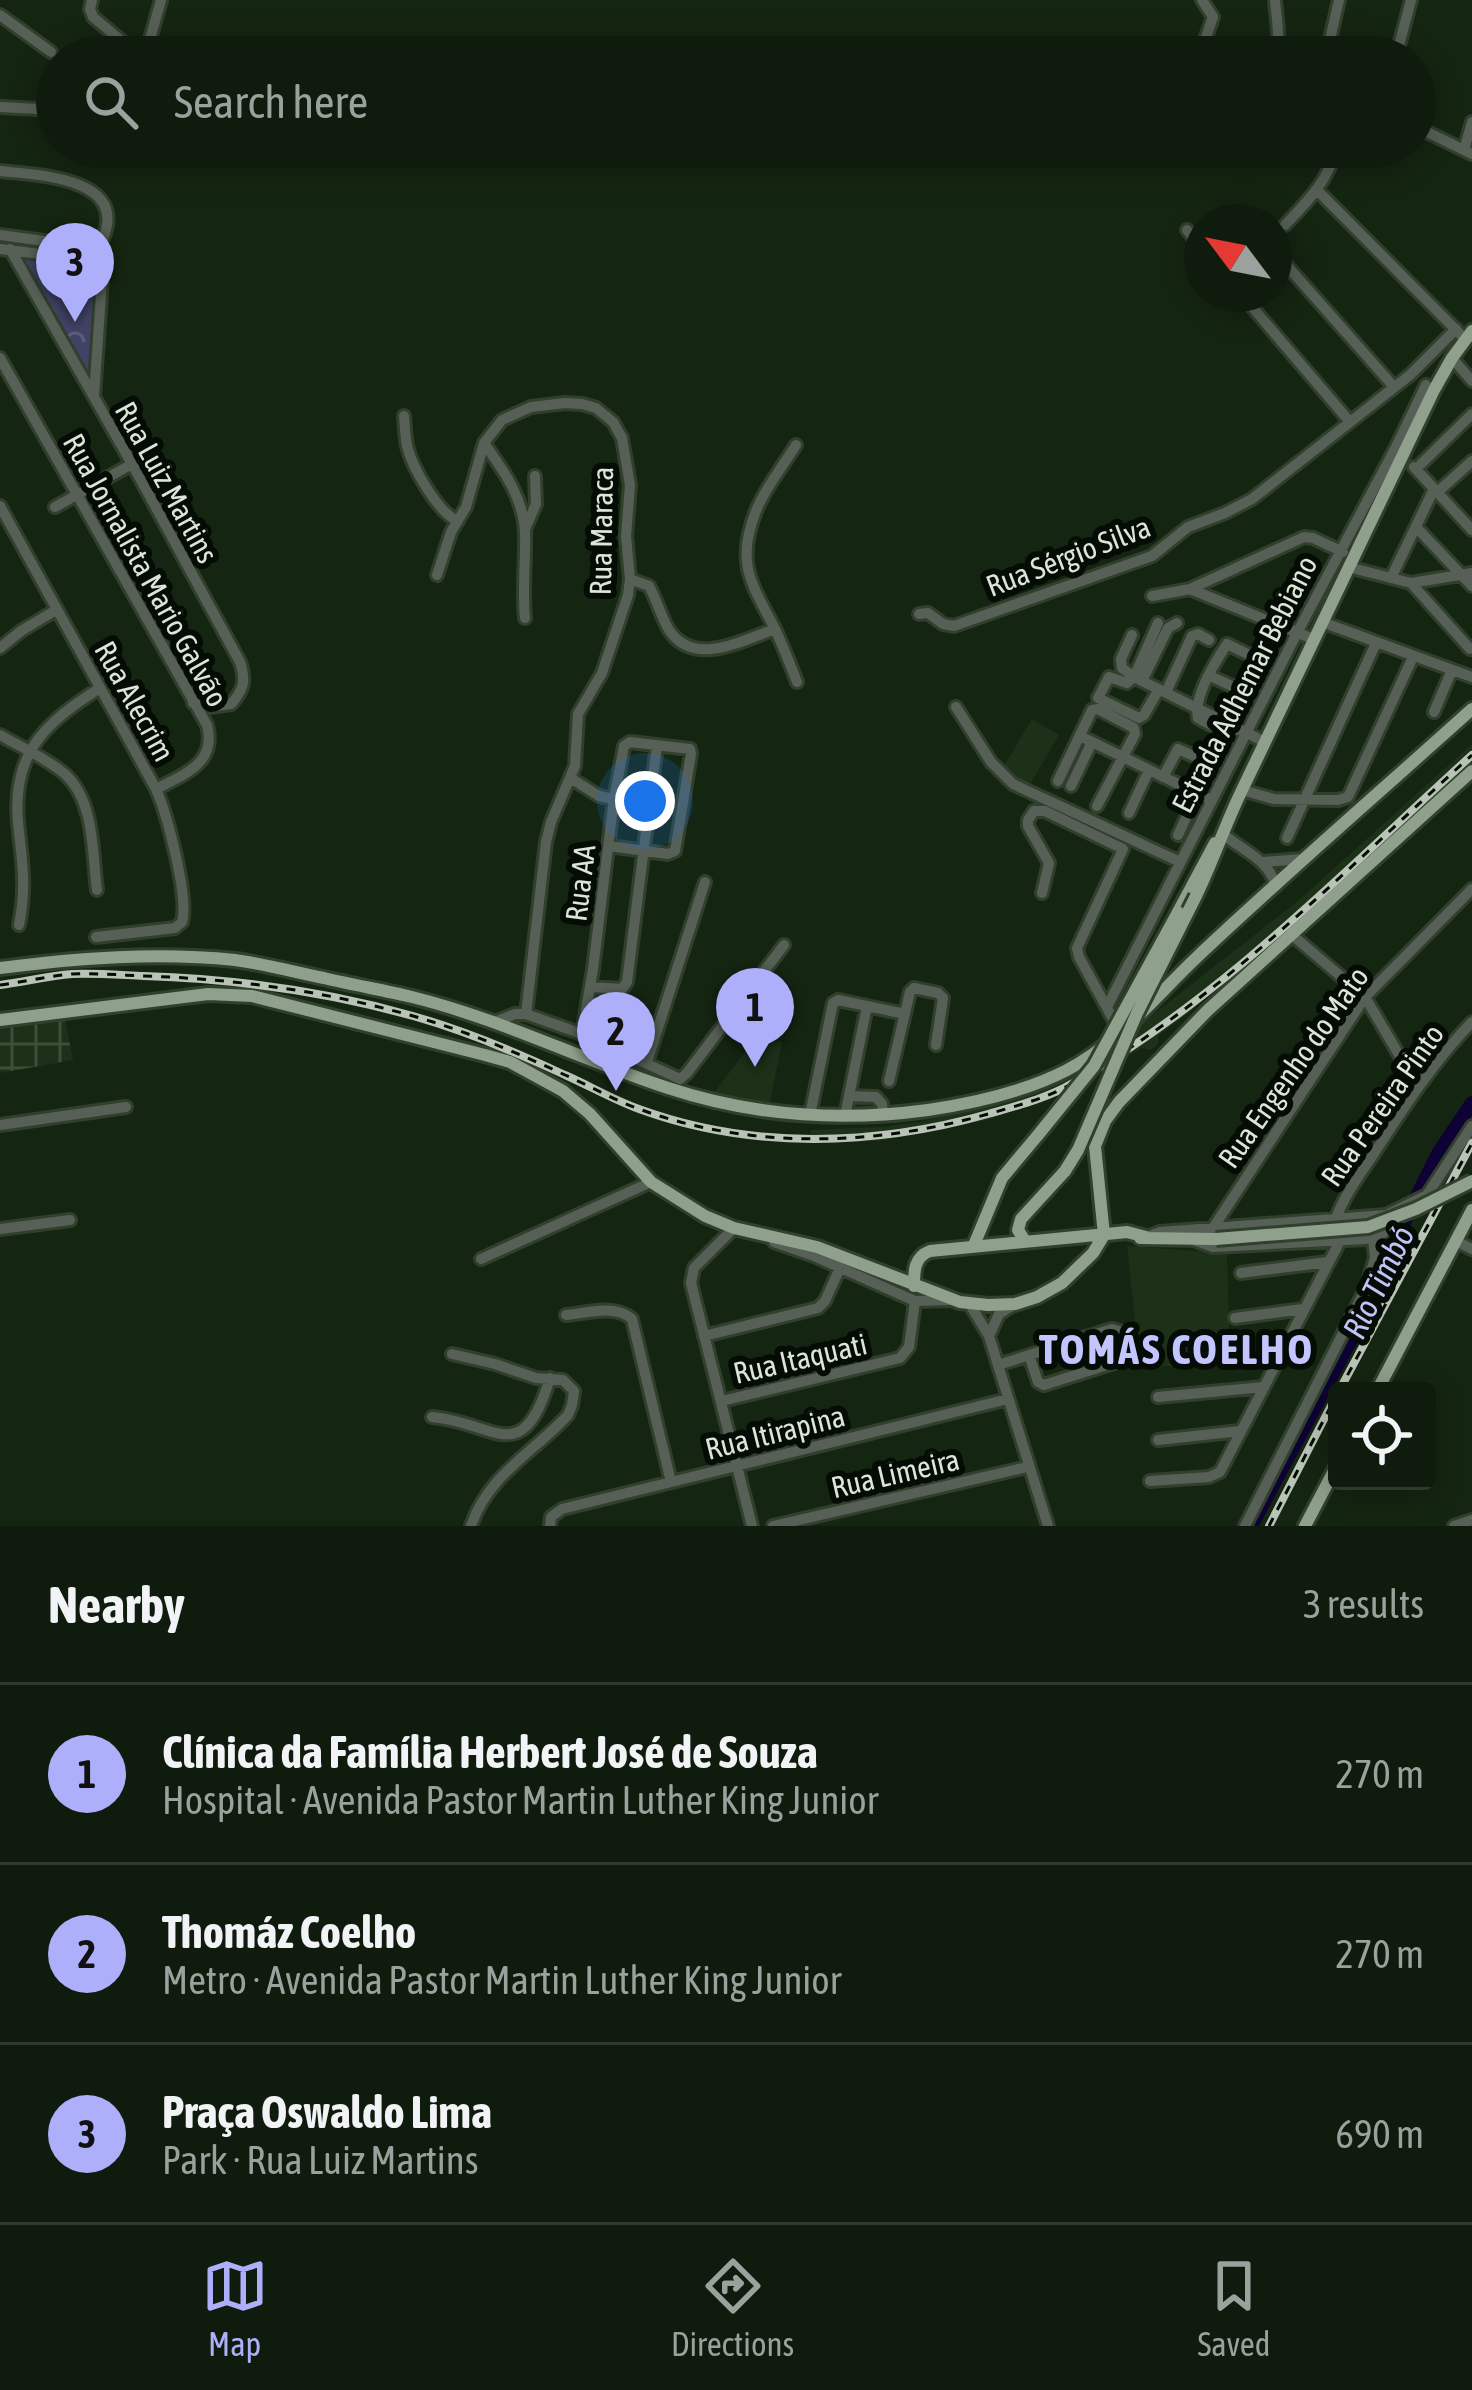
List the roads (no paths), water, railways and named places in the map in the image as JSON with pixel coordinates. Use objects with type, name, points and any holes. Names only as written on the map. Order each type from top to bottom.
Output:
[{"type":"main road","name":"Estrada Adhemar Bebiano","points":[[1025,1241],[1018,1230],[1021,1219],[1078,1150],[1136,1013],[1218,850],[1347,558],[1430,387],[1464,333]]},
{"type":"main road","points":[[0,968],[139,957],[240,961],[415,998],[495,1022],[670,1089],[753,1110],[845,1116],[946,1107],[1030,1086],[1094,1054],[1472,710]]},
{"type":"main road","points":[[0,1020],[208,994],[266,999],[485,1055],[532,1073],[574,1099],[651,1182],[734,1228],[817,1247],[915,1293],[969,1303],[1016,1304],[1051,1290],[1075,1273],[1104,1234],[1095,1155],[1098,1135],[1119,1102],[1291,934],[1472,771]]},
{"type":"main road","name":"Estrada Adhemar Bebiano","points":[[974,1245],[1002,1178],[1102,1055],[1210,847],[1221,835]]},
{"type":"main road","points":[[1094,1252],[1113,1241],[1146,1237],[1191,1239],[1215,1233],[1368,1227],[1472,1181]]},
{"type":"main road","points":[[1382,1382],[1471,1212]]},
{"type":"main road","points":[[915,1293],[916,1264],[923,1253],[1126,1232],[1146,1237]]},
{"type":"main road","points":[[1060,1238],[1076,1253],[1075,1273]]},
{"type":"main road","points":[[1304,1526],[1328,1482]]},
{"type":"street","points":[[92,0],[93,17],[117,36]]},
{"type":"street","points":[[150,36],[161,0]]},
{"type":"street","points":[[1202,0],[1213,17],[1206,36]]},
{"type":"street","points":[[1275,0],[1276,36]]},
{"type":"street","points":[[1331,36],[1339,0]]},
{"type":"street","points":[[1402,36],[1411,0]]},
{"type":"street","points":[[0,14],[36,41]]},
{"type":"street","points":[[0,107],[36,109]]},
{"type":"street","points":[[1436,136],[1468,152],[1472,122]]},
{"type":"street","points":[[1292,218],[1318,191],[1330,168]]},
{"type":"street","points":[[0,171],[62,179],[96,195],[107,212],[106,229],[89,256]]},
{"type":"street","points":[[1318,191],[1464,333]]},
{"type":"street","points":[[0,235],[87,247],[89,256]]},
{"type":"street","points":[[5,249],[89,256]]},
{"type":"street","name":"Rua Luiz Martins","points":[[5,249],[132,464],[244,674],[244,685],[231,704],[193,703]]},
{"type":"street","points":[[1292,271],[1394,387]]},
{"type":"street","points":[[94,399],[102,279]]},
{"type":"street","points":[[1256,312],[1350,422]]},
{"type":"street","name":"Rua Sérgio Silva","points":[[919,614],[928,613],[954,626],[1152,556],[1188,526],[1252,499],[1464,333]]},
{"type":"street","name":"Rua Jornalista Mario Galvão","points":[[0,358],[207,725],[208,750],[188,772],[156,789]]},
{"type":"street","points":[[1452,358],[1472,381]]},
{"type":"street","points":[[1409,375],[1430,387]]},
{"type":"street","name":"Rua Maraca","points":[[484,443],[502,420],[531,407],[582,404],[604,413],[622,438],[630,484],[626,607],[607,662],[578,714],[572,779],[546,842],[526,1014]]},
{"type":"street","points":[[1472,414],[1418,465],[1472,530]]},
{"type":"street","points":[[404,416],[411,458],[439,507],[458,521]]},
{"type":"street","points":[[437,575],[466,507],[484,443]]},
{"type":"street","points":[[484,443],[515,493],[525,529],[525,618]]},
{"type":"street","points":[[796,445],[754,514],[747,550],[749,580],[797,682]]},
{"type":"street","points":[[1391,578],[1438,488],[1472,461]]},
{"type":"street","points":[[55,507],[132,464]]},
{"type":"street","points":[[525,529],[536,504],[535,476]]},
{"type":"street","name":"Rua Alecrim","points":[[2,513],[156,789],[170,825],[185,907],[182,922],[175,928],[96,937]]},
{"type":"street","points":[[1415,527],[1467,574],[1472,586]]},
{"type":"street","points":[[1152,596],[1190,589],[1304,537],[1411,583],[1467,574]]},
{"type":"street","name":"Estrada Adhemar Bebiano","points":[[1107,1006],[1242,731],[1297,633],[1347,558]]},
{"type":"street","points":[[630,579],[649,586],[666,626],[688,646],[714,650],[775,629]]},
{"type":"street","points":[[1411,583],[1470,649]]},
{"type":"street","points":[[1190,589],[1313,639]]},
{"type":"street","points":[[0,648],[56,610]]},
{"type":"street","points":[[1322,622],[1472,677]]},
{"type":"street","points":[[1138,679],[1158,623]]},
{"type":"street","points":[[1177,623],[1168,628],[1138,679],[1125,683],[1108,677],[1098,698],[1139,718],[1162,691],[1192,636],[1209,640]]},
{"type":"street","points":[[1132,635],[1120,662],[1122,668],[1265,742]]},
{"type":"street","points":[[1287,838],[1376,643]]},
{"type":"street","points":[[1196,708],[1227,644],[1268,664]]},
{"type":"street","points":[[1242,790],[1263,797],[1305,799],[1338,800],[1351,795],[1413,657]]},
{"type":"street","points":[[1434,712],[1452,670]]},
{"type":"street","points":[[1210,676],[1245,692]]},
{"type":"street","points":[[19,925],[26,885],[17,808],[29,752],[51,723],[100,688]]},
{"type":"street","points":[[956,707],[991,762],[1013,784],[1180,862]]},
{"type":"street","points":[[1064,784],[1086,739],[1091,712],[1097,709],[1136,729],[1097,806]]},
{"type":"street","points":[[0,735],[62,772],[81,794],[97,890]]},
{"type":"street","points":[[1086,739],[1210,800]]},
{"type":"street","name":"Rua AA","points":[[582,1034],[622,752],[630,742],[656,745]]},
{"type":"street","points":[[591,987],[617,990],[627,982],[642,851],[656,745],[689,748],[692,754],[678,846],[668,854],[642,851],[608,846]]},
{"type":"street","points":[[1163,777],[1178,749],[1214,765]]},
{"type":"street","points":[[1129,813],[1149,770]]},
{"type":"street","points":[[572,779],[614,800]]},
{"type":"street","points":[[1178,835],[1197,794]]},
{"type":"street","points":[[1042,893],[1049,863],[1028,826],[1034,811],[1120,846],[1122,853],[1077,948],[1121,1033]]},
{"type":"street","points":[[1221,835],[1264,862],[1276,886]]},
{"type":"street","points":[[1264,862],[1305,859]]},
{"type":"street","points":[[647,1062],[705,882]]},
{"type":"street","name":"Rua Engenho do Mato","points":[[1215,1233],[1365,997],[1472,889]]},
{"type":"street","points":[[1291,934],[1365,997],[1418,1087]]},
{"type":"street","points":[[495,1022],[526,1014],[683,1078],[784,945]]},
{"type":"street","points":[[889,1081],[914,988],[941,994],[936,1045]]},
{"type":"street","points":[[810,1115],[832,1003],[838,1000],[904,1014]]},
{"type":"street","points":[[845,1116],[867,1006]]},
{"type":"street","name":"Rua Pereira Pinto","points":[[1336,1218],[1418,1087],[1472,1022]]},
{"type":"street","points":[[849,1096],[875,1096],[883,1115]]},
{"type":"street","points":[[0,1125],[126,1107]]},
{"type":"street","points":[[1146,1237],[1160,1232],[1215,1233],[1386,1215],[1422,1198],[1435,1185],[1472,1126]]},
{"type":"street","points":[[481,1259],[651,1182]]},
{"type":"street","points":[[1191,1239],[1213,1247],[1373,1238],[1388,1230],[1386,1215]]},
{"type":"street","points":[[0,1229],[70,1220]]},
{"type":"street","points":[[734,1228],[698,1264],[691,1283],[752,1526]]},
{"type":"street","points":[[754,1233],[915,1293]]},
{"type":"street","points":[[1246,1526],[1366,1288],[1375,1258],[1373,1238]]},
{"type":"street","points":[[1150,1481],[1216,1475],[1223,1468],[1341,1239]]},
{"type":"street","points":[[1456,1241],[1472,1249]]},
{"type":"street","points":[[1240,1274],[1328,1262]]},
{"type":"street","points":[[704,1336],[810,1312],[825,1300],[840,1268]]},
{"type":"street","name":"Rua Itaquati","points":[[722,1401],[900,1358],[909,1347],[915,1293]]},
{"type":"street","points":[[969,1303],[989,1336],[1048,1526]]},
{"type":"street","points":[[989,1336],[999,1314],[1016,1304]]},
{"type":"street","points":[[566,1316],[615,1310],[632,1318],[671,1482]]},
{"type":"street","points":[[1235,1318],[1303,1310]]},
{"type":"street","points":[[998,1365],[1112,1329],[1119,1331],[1126,1353],[1123,1360],[1044,1385],[1038,1382],[1030,1355]]},
{"type":"street","points":[[452,1354],[536,1378],[563,1380],[572,1387],[574,1398],[568,1414],[500,1477],[471,1526]]},
{"type":"street","points":[[432,1417],[509,1435],[535,1417],[550,1378]]},
{"type":"street","points":[[1159,1397],[1264,1387]]},
{"type":"street","name":"Rua Itirapina","points":[[552,1520],[671,1482],[1008,1399]]},
{"type":"street","points":[[1158,1440],[1240,1431]]},
{"type":"street","name":"Rua Limeira","points":[[773,1526],[1028,1467]]},
{"type":"street","points":[[1454,1526],[1472,1520]]},
{"type":"waterway","name":"Rio Timbó","points":[[1251,1526],[1374,1297],[1389,1252],[1439,1152],[1472,1103]]},
{"type":"railway","points":[[0,985],[99,974],[212,980],[313,993],[452,1028],[630,1105],[682,1122],[769,1137],[813,1139],[902,1132],[1043,1097],[1128,1049],[1232,972],[1472,755]]},
{"type":"railway","points":[[1344,1382],[1472,1143]]},
{"type":"railway","points":[[1269,1526],[1328,1411]]},
{"type":"place","name":"Praça Oswaldo Lima","points":[[75,322]]},
{"type":"place","name":"Clínica da Família Herbert José de Souza","points":[[755,1067]]},
{"type":"place","name":"Thomáz Coelho","points":[[616,1091]]},
{"type":"district","name":"TOMÁS COELHO","points":[[1177,1349]]}]
